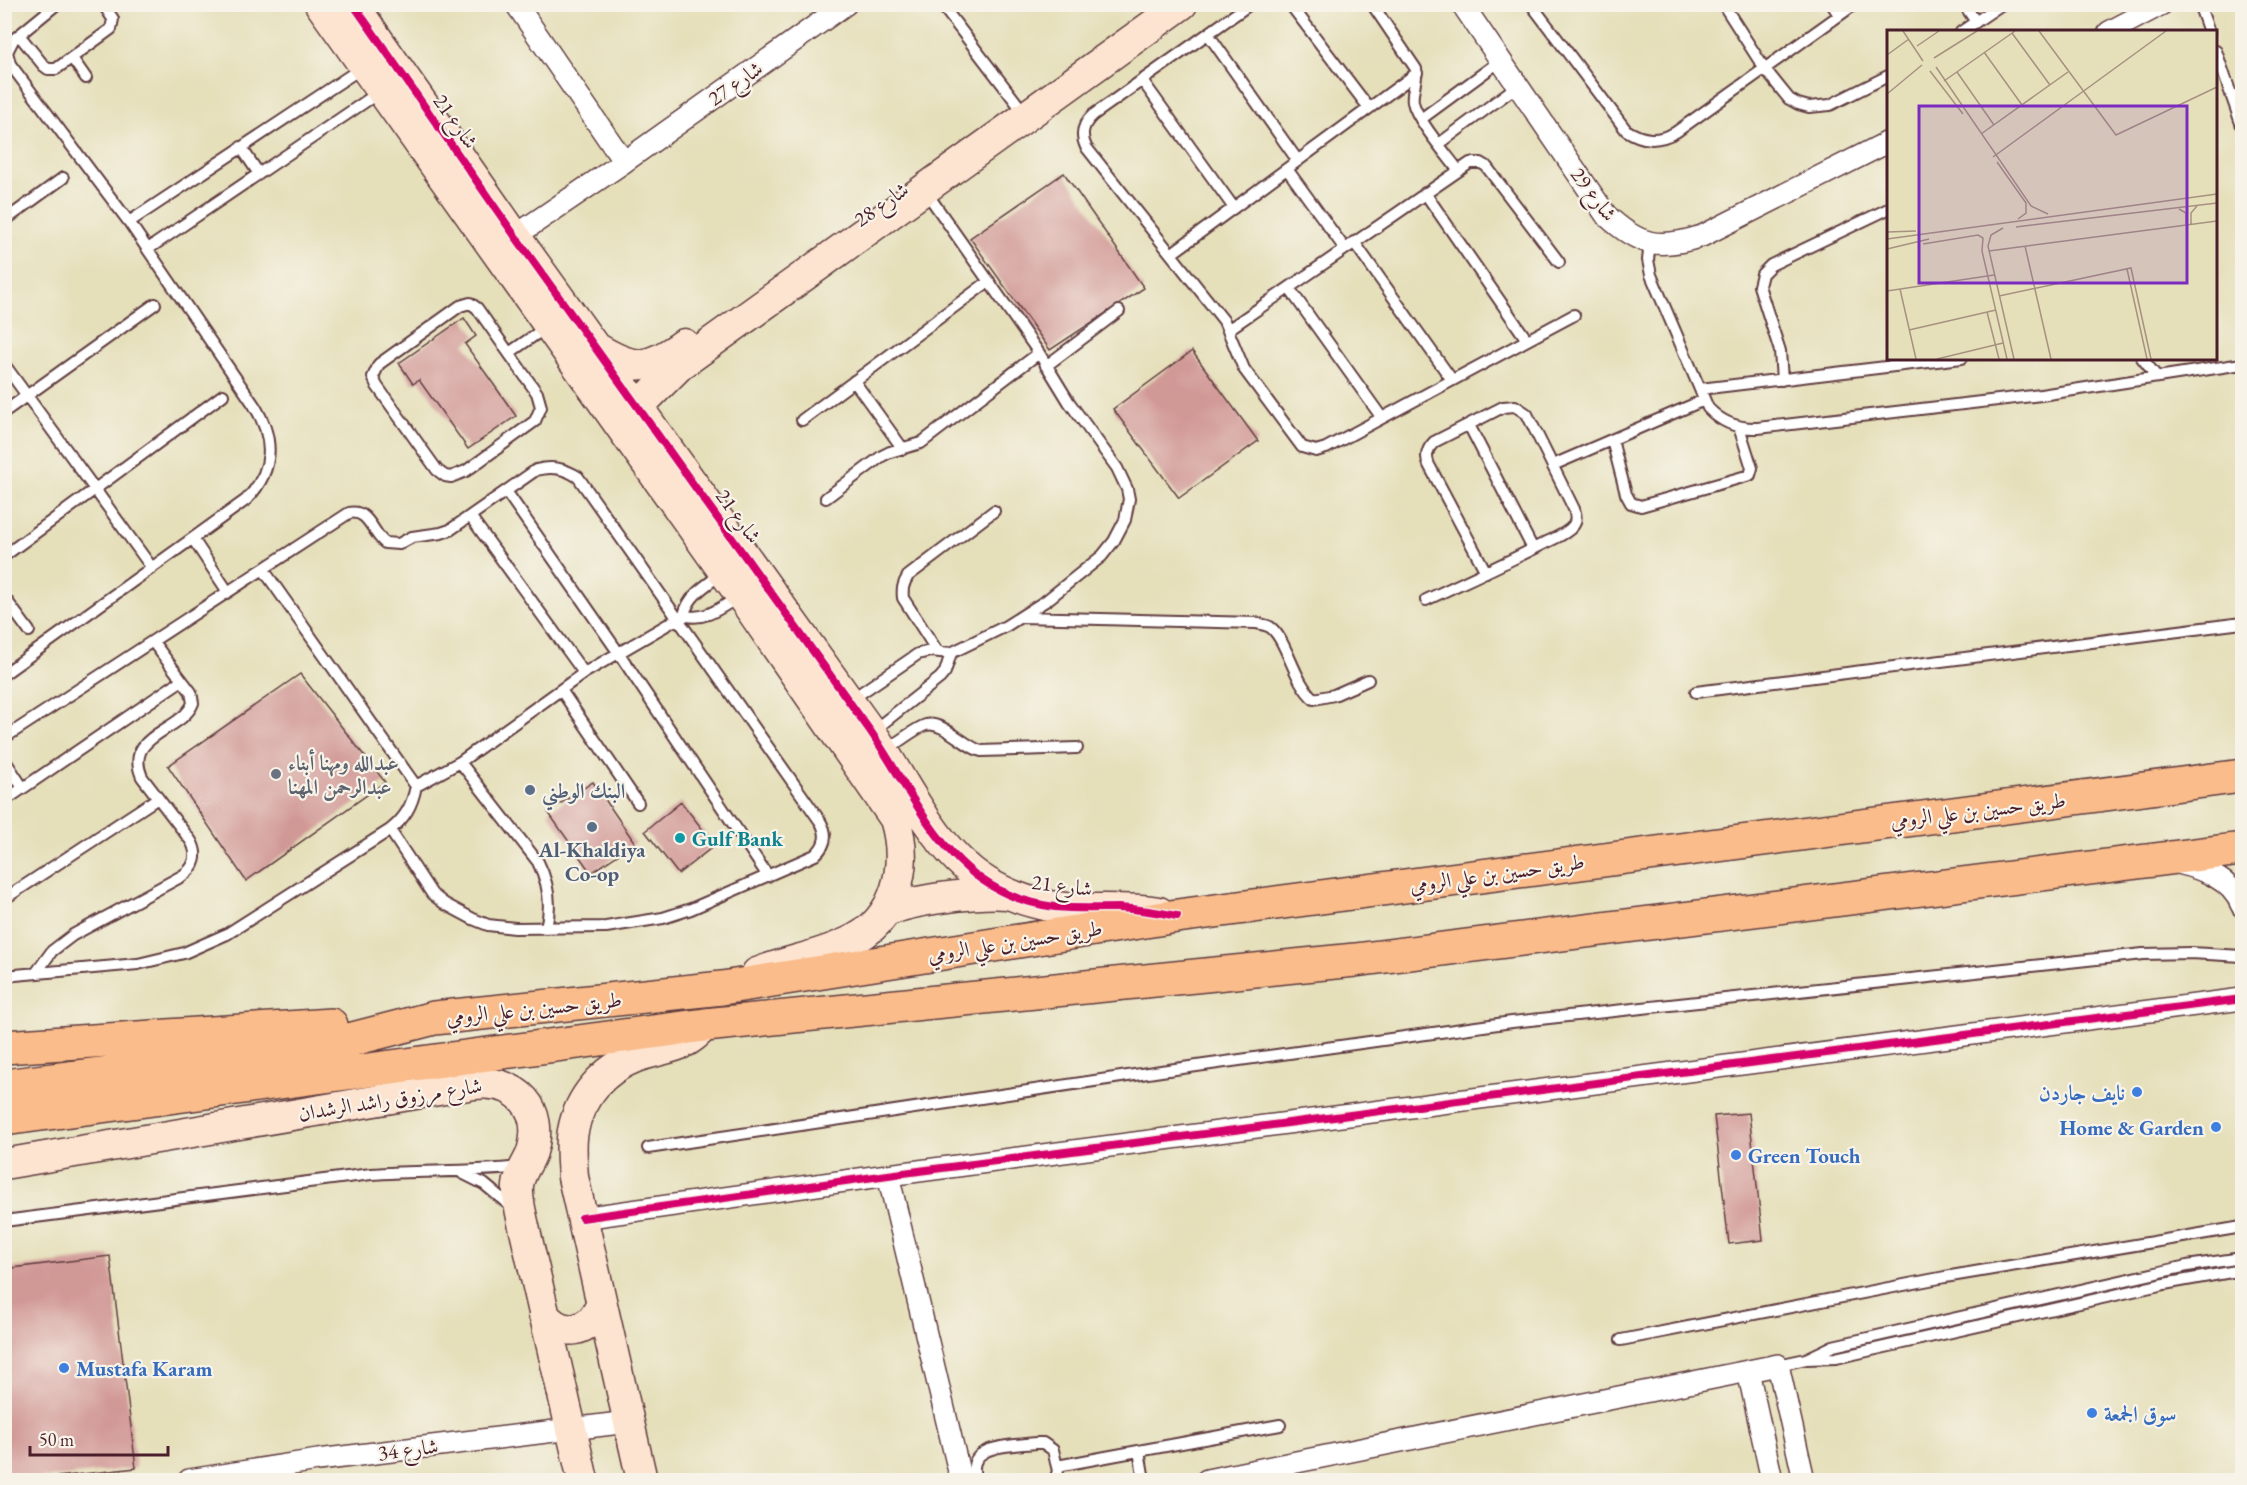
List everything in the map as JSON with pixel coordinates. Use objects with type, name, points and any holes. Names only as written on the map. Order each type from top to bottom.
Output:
[{"type":"highway","name":"طريق حسين بن علي الرومي","points":[[4,1086],[305,1048],[348,1040],[435,1018],[722,988],[1177,916],[2242,776]]},
{"type":"highway","name":"طريق حسين بن علي الرومي","points":[[4,1119],[705,1024],[1356,960],[2242,849]]},
{"type":"highway","points":[[4,1047],[435,1018]]},
{"type":"highway","points":[[4,1131],[149,1099]]},
{"type":"street","name":"شارع 21","points":[[320,4],[375,58],[549,326],[628,416],[849,701],[878,742],[891,788],[902,851],[898,885],[885,912],[876,923],[853,941],[762,971],[722,988]]},
{"type":"street","name":"شارع 21","points":[[353,4],[375,58]]},
{"type":"street","points":[[516,4],[624,162]]},
{"type":"street","name":"شارع 27","points":[[514,236],[624,162],[846,4]]},
{"type":"street","name":"شارع 28","points":[[594,346],[618,361],[628,364],[639,365],[659,361],[1160,4]]},
{"type":"street","name":"شارع 28","points":[[628,416],[680,364],[1182,4]]},
{"type":"street","name":"شارع 29","points":[[1462,4],[1606,215],[1626,233],[1650,243],[1677,244],[1702,236],[1887,143]]},
{"type":"street","points":[[2113,30],[2162,4]]},
{"type":"street","name":"شارع 21","points":[[392,83],[514,236],[594,346],[628,416],[732,584],[891,788],[924,819],[952,855],[979,877],[1008,894],[1030,902],[1052,906],[1135,909],[1177,916]]},
{"type":"street","points":[[2160,859],[2192,866],[2221,879],[2231,888],[2242,906]]},
{"type":"street","points":[[885,912],[915,902],[1008,894]]},
{"type":"street","points":[[582,1218],[888,1175],[2242,999]]},
{"type":"street","points":[[642,1480],[573,1177],[571,1147],[573,1130],[585,1098],[616,1066],[637,1057],[682,1045],[695,1036],[705,1024]]},
{"type":"street","name":"شارع مرزوق راشد الرشدان","points":[[4,1164],[490,1082],[506,1086],[520,1096],[530,1109],[535,1125],[534,1141],[518,1186],[522,1218],[583,1480]]},
{"type":"street","points":[[526,1164],[541,1158],[551,1159],[560,1162],[573,1177]]},
{"type":"street","points":[[888,1175],[961,1480]]},
{"type":"street","points":[[544,1315],[558,1327],[576,1330],[592,1321],[601,1305]]},
{"type":"street","points":[[1207,1480],[1778,1365],[1804,1480]]},
{"type":"street","points":[[1748,1371],[1772,1480]]},
{"type":"street","name":"شارع 34","points":[[189,1480],[318,1460],[628,1422]]},
{"type":"lane","points":[[4,674],[246,500],[254,492],[267,468],[269,441],[266,428],[254,405],[129,222],[7,58],[9,46],[19,35],[57,4]]},
{"type":"lane","points":[[19,35],[48,69],[56,69],[111,29],[113,19],[103,4]]},
{"type":"lane","points":[[941,4],[1018,106]]},
{"type":"lane","points":[[1250,4],[1093,114],[1083,127],[1082,136],[1086,147],[1229,329],[1244,369],[1302,447],[1309,450],[1321,450],[1574,315]]},
{"type":"lane","points":[[1290,4],[1370,108]]},
{"type":"lane","points":[[1372,4],[1414,65],[1417,73],[1413,99],[1416,112],[1458,170]]},
{"type":"lane","points":[[1723,4],[1764,68],[1789,99],[1809,107],[1830,105],[1887,76]]},
{"type":"lane","points":[[1832,4],[1839,15]]},
{"type":"lane","points":[[1536,6],[1626,130],[1642,138],[1660,139],[1676,132],[1855,4]]},
{"type":"lane","points":[[1964,4],[1976,22]]},
{"type":"lane","points":[[1964,30],[2002,4]]},
{"type":"lane","points":[[2199,4],[2207,30]]},
{"type":"lane","points":[[1208,34],[1298,161]]},
{"type":"lane","points":[[2217,54],[2242,126]]},
{"type":"lane","points":[[72,58],[86,78]]},
{"type":"lane","points":[[129,222],[375,58]]},
{"type":"lane","points":[[1421,119],[1500,61]]},
{"type":"lane","points":[[1171,254],[1417,73]]},
{"type":"lane","points":[[1142,80],[1234,208]]},
{"type":"lane","points":[[148,249],[392,83]]},
{"type":"lane","points":[[1439,144],[1517,86]]},
{"type":"lane","points":[[241,147],[259,174]]},
{"type":"lane","points":[[1229,329],[1470,163],[1481,163],[1486,166],[1559,261]]},
{"type":"lane","points":[[1287,169],[1345,249]]},
{"type":"lane","points":[[4,221],[63,178]]},
{"type":"lane","points":[[849,701],[918,654],[937,651],[951,653],[982,639],[1047,600],[1102,556],[1118,535],[1129,509],[1127,489],[1120,473],[924,189]]},
{"type":"lane","points":[[1425,193],[1527,340]]},
{"type":"lane","points":[[1782,380],[1780,351],[1759,286],[1762,273],[1771,265],[1887,209]]},
{"type":"lane","points":[[1354,242],[1452,380]]},
{"type":"lane","points":[[1650,243],[1648,260],[1651,275],[1702,395],[1713,414],[1739,427],[1758,428],[2018,398],[2242,364]]},
{"type":"lane","points":[[802,420],[989,281]]},
{"type":"lane","points":[[1289,288],[1382,418]]},
{"type":"lane","points":[[470,303],[477,308],[509,353],[540,399],[540,415],[466,471],[451,477],[445,476],[437,470],[376,386],[373,376],[375,370],[379,364],[465,304],[470,303]]},
{"type":"lane","points":[[4,411],[155,304]]},
{"type":"lane","points":[[1046,366],[1119,311]]},
{"type":"lane","points":[[509,353],[549,326]]},
{"type":"lane","points":[[826,498],[882,456],[921,443],[1039,353]]},
{"type":"lane","points":[[1552,465],[1612,440],[1702,395],[1782,380],[1946,360]]},
{"type":"lane","points":[[2144,360],[2157,377]]},
{"type":"lane","points":[[4,364],[152,568]]},
{"type":"lane","points":[[854,381],[903,449]]},
{"type":"lane","points":[[4,556],[223,395]]},
{"type":"lane","points":[[1426,600],[1486,572],[1568,531],[1576,519],[1574,509],[1527,414],[1520,408],[1503,407],[1434,442],[1428,450],[1427,460],[1486,572]]},
{"type":"lane","points":[[1469,424],[1533,549]]},
{"type":"lane","points":[[1612,440],[1628,499],[1631,503],[1641,506],[1750,475],[1752,468],[1739,427]]},
{"type":"lane","points":[[4,738],[348,513],[363,515],[381,540],[394,545],[412,537],[441,533],[470,516],[536,470],[547,467],[558,468],[578,477],[681,617],[824,827],[825,843],[815,855],[691,909],[663,918],[606,927],[514,928],[488,925],[459,913],[432,894],[390,830]]},
{"type":"lane","points":[[506,491],[618,652],[768,876]]},
{"type":"lane","points":[[937,651],[903,598],[903,583],[908,576],[994,511]]},
{"type":"lane","points":[[470,516],[584,673]]},
{"type":"lane","points":[[193,539],[228,592]]},
{"type":"lane","points":[[262,569],[416,786]]},
{"type":"lane","points":[[681,617],[696,592],[732,584]]},
{"type":"lane","points":[[4,976],[138,964],[184,954],[228,934],[390,830],[409,809],[416,786],[460,762],[584,673],[618,652],[681,617],[709,614],[732,584]]},
{"type":"lane","points":[[4,597],[29,631]]},
{"type":"lane","points":[[1021,617],[1256,624],[1269,627],[1277,636],[1306,692],[1314,699],[1334,695],[1368,680]]},
{"type":"lane","points":[[1696,692],[2242,623]]},
{"type":"lane","points":[[36,973],[52,951],[72,935],[182,876],[195,861],[195,847],[142,777],[138,768],[141,749],[191,708],[193,697],[153,642]]},
{"type":"lane","points":[[878,742],[945,672],[951,653]]},
{"type":"lane","points":[[4,801],[182,680]]},
{"type":"lane","points":[[561,690],[638,803]]},
{"type":"lane","points":[[878,742],[926,725],[939,726],[981,752],[1077,748]]},
{"type":"lane","points":[[4,759],[23,788]]},
{"type":"lane","points":[[460,762],[538,862],[543,872],[550,906],[546,928]]},
{"type":"lane","points":[[4,899],[158,798]]},
{"type":"lane","points":[[648,1148],[1149,1073],[1512,1022],[2127,956],[2167,953],[2242,956]]},
{"type":"lane","points":[[4,1221],[371,1174],[501,1170],[526,1164]]},
{"type":"lane","points":[[453,1170],[491,1188],[522,1218]]},
{"type":"lane","points":[[1621,1340],[1945,1277],[2242,1227]]},
{"type":"lane","points":[[1806,1359],[1823,1349],[1844,1343],[2176,1269],[2242,1258]]},
{"type":"lane","points":[[1778,1365],[1806,1359],[1836,1358],[2164,1284],[2242,1270]]},
{"type":"lane","points":[[1057,1466],[1280,1425]]},
{"type":"lane","points":[[976,1480],[974,1472],[976,1459],[981,1454],[992,1449],[1043,1443],[1053,1450],[1057,1466],[1055,1480]]},
{"type":"lane","points":[[1139,1451],[1144,1480]]},
{"type":"building","points":[[1064,173],[1144,288],[1050,350],[970,238]]},
{"type":"building","points":[[464,318],[476,336],[465,344],[516,416],[468,449],[419,380],[413,384],[399,363]]},
{"type":"building","points":[[1192,351],[1258,441],[1179,498],[1113,409]]},
{"type":"building","name":"عبدالله ومهنا أبناء عبدالرحمن المهنا","points":[[300,674],[385,782],[246,881],[168,766]]},
{"type":"building","name":"Al-Khaldiya Co-op","points":[[593,782],[635,843],[591,873],[548,812]]},
{"type":"building","name":"Gulf Bank","points":[[681,802],[715,845],[678,874],[645,831]]},
{"type":"building","points":[[1749,1113],[1763,1240],[1729,1244],[1714,1116]]},
{"type":"building","name":"Mustafa Karam","points":[[110,1256],[136,1468],[30,1480],[4,1480],[4,1269]]},
{"type":"cycle path","points":[[353,4],[515,236],[871,732],[943,843],[965,866],[990,885],[1019,899],[1055,907],[1125,908],[1177,916]]},
{"type":"cycle path","points":[[582,1218],[888,1175],[2242,999]]},
{"type":"place","name":"عبدالله ومهنا أبناء عبدالرحمن المهنا","points":[[276,774]]},
{"type":"place","name":"البنك الوطني","points":[[530,790]]},
{"type":"place","name":"Al-Khaldiya Co-op","points":[[592,827]]},
{"type":"place","name":"Gulf Bank","points":[[680,838]]},
{"type":"place","name":"نايف جاردن","points":[[2137,1092]]},
{"type":"place","name":"Home & Garden","points":[[2216,1127]]},
{"type":"place","name":"Green Touch","points":[[1736,1155]]},
{"type":"place","name":"Mustafa Karam","points":[[64,1368]]},
{"type":"place","name":"سوق الجمعة","points":[[2092,1413]]}]
